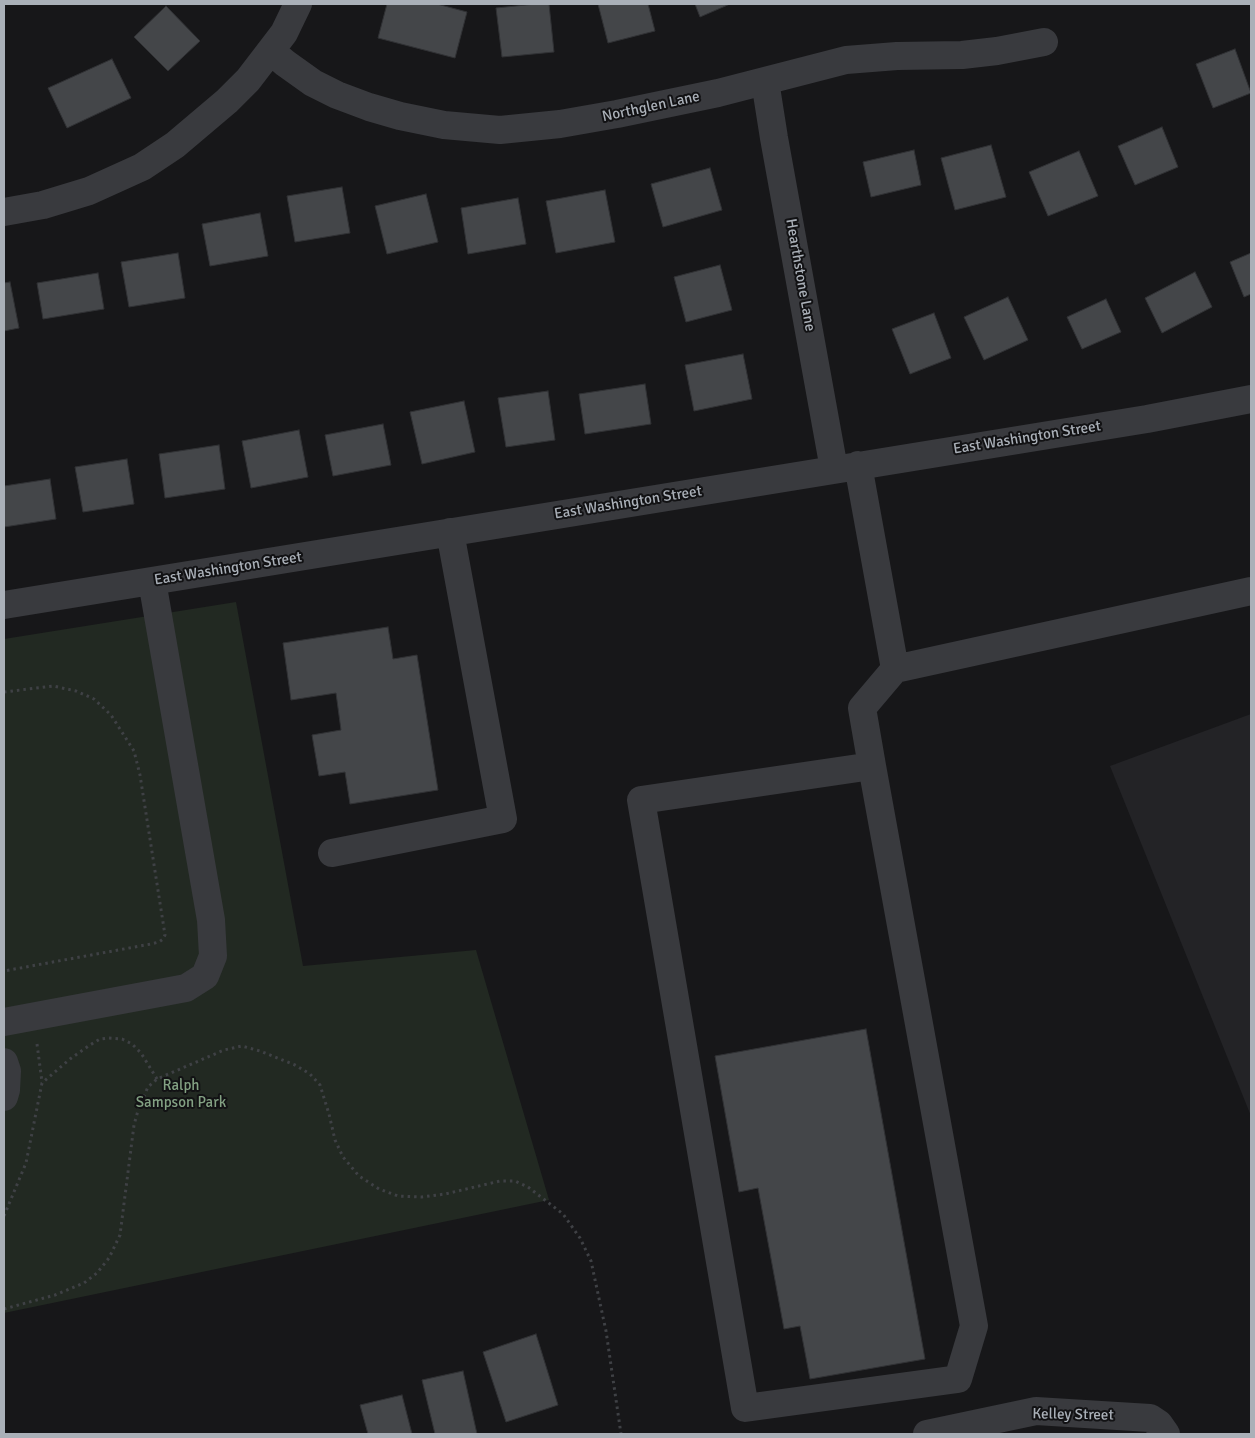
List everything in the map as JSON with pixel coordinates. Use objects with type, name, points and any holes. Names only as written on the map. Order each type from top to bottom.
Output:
[{"type":"street","points":[[4,212],[62,200],[116,180],[142,167],[175,145],[228,101],[248,80],[271,52],[289,24],[298,4]]},
{"type":"street","name":"Northglen Lane","points":[[271,52],[314,83],[337,95],[369,107],[422,121],[489,130],[528,128],[579,121],[668,104],[846,60],[897,56],[962,55],[997,51],[1044,42]]},
{"type":"street","name":"Hearthstone Lane","points":[[765,81],[774,138],[846,467],[895,669]]},
{"type":"street","name":"East Washington Street","points":[[4,605],[1137,420],[1251,399]]},
{"type":"street","points":[[332,853],[503,818],[450,532]]},
{"type":"street","points":[[4,1022],[186,988],[205,976],[213,956],[211,920],[152,581]]},
{"type":"street","points":[[872,766],[641,800],[745,1408],[958,1379],[974,1326],[862,708],[895,669],[1251,591]]},
{"type":"street","points":[[4,1062],[7,1071],[4,1097]]},
{"type":"street","name":"Kelley Street","points":[[927,1434],[1036,1411],[1150,1418],[1163,1429]]},
{"type":"path","points":[[4,692],[54,686],[76,691],[94,699],[111,715],[134,751],[138,767],[165,935],[163,940],[151,944],[4,971]]},
{"type":"path","points":[[4,1216],[26,1163],[42,1083],[37,1038]]},
{"type":"path","points":[[42,1083],[90,1045],[100,1039],[109,1038],[122,1039],[132,1044],[141,1053],[157,1079]]},
{"type":"path","points":[[4,1309],[56,1295],[84,1283],[97,1273],[110,1258],[120,1235],[134,1125],[139,1107],[148,1087],[157,1079],[232,1047],[242,1046],[295,1065],[310,1074],[320,1085],[335,1140],[343,1157],[358,1176],[379,1190],[398,1196],[422,1197],[445,1194],[500,1181],[515,1181],[528,1187],[563,1214],[580,1238],[591,1261],[606,1331],[621,1434]]},
{"type":"shaded area","points":[[1251,714],[1251,1116],[1110,766]]},
{"type":"green space","name":"Ralph Sampson Park","points":[[236,602],[303,966],[476,950],[549,1200],[4,1313],[4,639]]},
{"type":"building","points":[[387,4],[437,4],[467,12],[455,58],[378,38]]},
{"type":"building","points":[[549,4],[554,52],[502,57],[496,8]]},
{"type":"building","points":[[598,4],[648,4],[655,31],[608,43]]},
{"type":"building","points":[[695,4],[730,4],[700,17]]},
{"type":"building","points":[[166,6],[200,41],[168,71],[134,37]]},
{"type":"building","points":[[1235,49],[1251,93],[1213,108],[1196,64]]},
{"type":"building","points":[[112,59],[131,98],[67,128],[48,88]]},
{"type":"building","points":[[1162,127],[1178,167],[1135,185],[1118,146]]},
{"type":"building","points":[[991,145],[1006,197],[955,210],[941,158]]},
{"type":"building","points":[[914,150],[921,185],[871,197],[863,162]]},
{"type":"building","points":[[1079,151],[1098,196],[1048,216],[1029,172]]},
{"type":"building","points":[[710,168],[722,210],[663,227],[651,184]]},
{"type":"building","points":[[342,187],[350,233],[295,242],[287,196]]},
{"type":"building","points":[[605,190],[615,242],[556,253],[546,201]]},
{"type":"building","points":[[426,194],[438,242],[387,254],[375,206]]},
{"type":"building","points":[[518,198],[526,244],[468,254],[461,208]]},
{"type":"building","points":[[260,213],[268,256],[210,266],[202,224]]},
{"type":"building","points":[[178,253],[185,298],[129,307],[121,262]]},
{"type":"building","points":[[1251,253],[1251,294],[1244,297],[1230,262]]},
{"type":"building","points":[[720,265],[732,310],[686,322],[674,277]]},
{"type":"building","points":[[1195,272],[1212,307],[1162,333],[1145,298]]},
{"type":"building","points":[[98,273],[104,309],[43,319],[37,283]]},
{"type":"building","points":[[10,282],[19,328],[4,331],[4,283]]},
{"type":"building","points":[[1008,297],[1028,340],[984,360],[964,317]]},
{"type":"building","points":[[1106,299],[1121,332],[1082,349],[1067,317]]},
{"type":"building","points":[[934,313],[951,358],[910,374],[892,329]]},
{"type":"building","points":[[743,354],[752,399],[694,411],[685,365]]},
{"type":"building","points":[[645,384],[651,424],[585,434],[579,394]]},
{"type":"building","points":[[548,391],[555,440],[506,447],[498,398]]},
{"type":"building","points":[[464,401],[475,452],[422,464],[410,412]]},
{"type":"building","points":[[383,424],[391,465],[333,476],[325,435]]},
{"type":"building","points":[[299,430],[308,477],[251,488],[242,441]]},
{"type":"building","points":[[219,445],[225,489],[165,498],[159,454]]},
{"type":"building","points":[[127,459],[134,504],[83,512],[75,467]]},
{"type":"building","points":[[50,479],[56,519],[4,527],[4,486]]},
{"type":"building","points":[[388,627],[393,659],[417,655],[438,790],[350,804],[345,772],[319,776],[312,735],[341,730],[336,693],[291,700],[283,643]]},
{"type":"building","points":[[866,1029],[925,1359],[810,1379],[800,1326],[784,1329],[758,1188],[739,1192],[715,1056]]},
{"type":"building","points":[[536,1334],[558,1405],[506,1422],[483,1352]]},
{"type":"building","points":[[463,1371],[477,1434],[435,1434],[422,1380]]},
{"type":"building","points":[[402,1395],[412,1434],[368,1434],[360,1405]]}]
